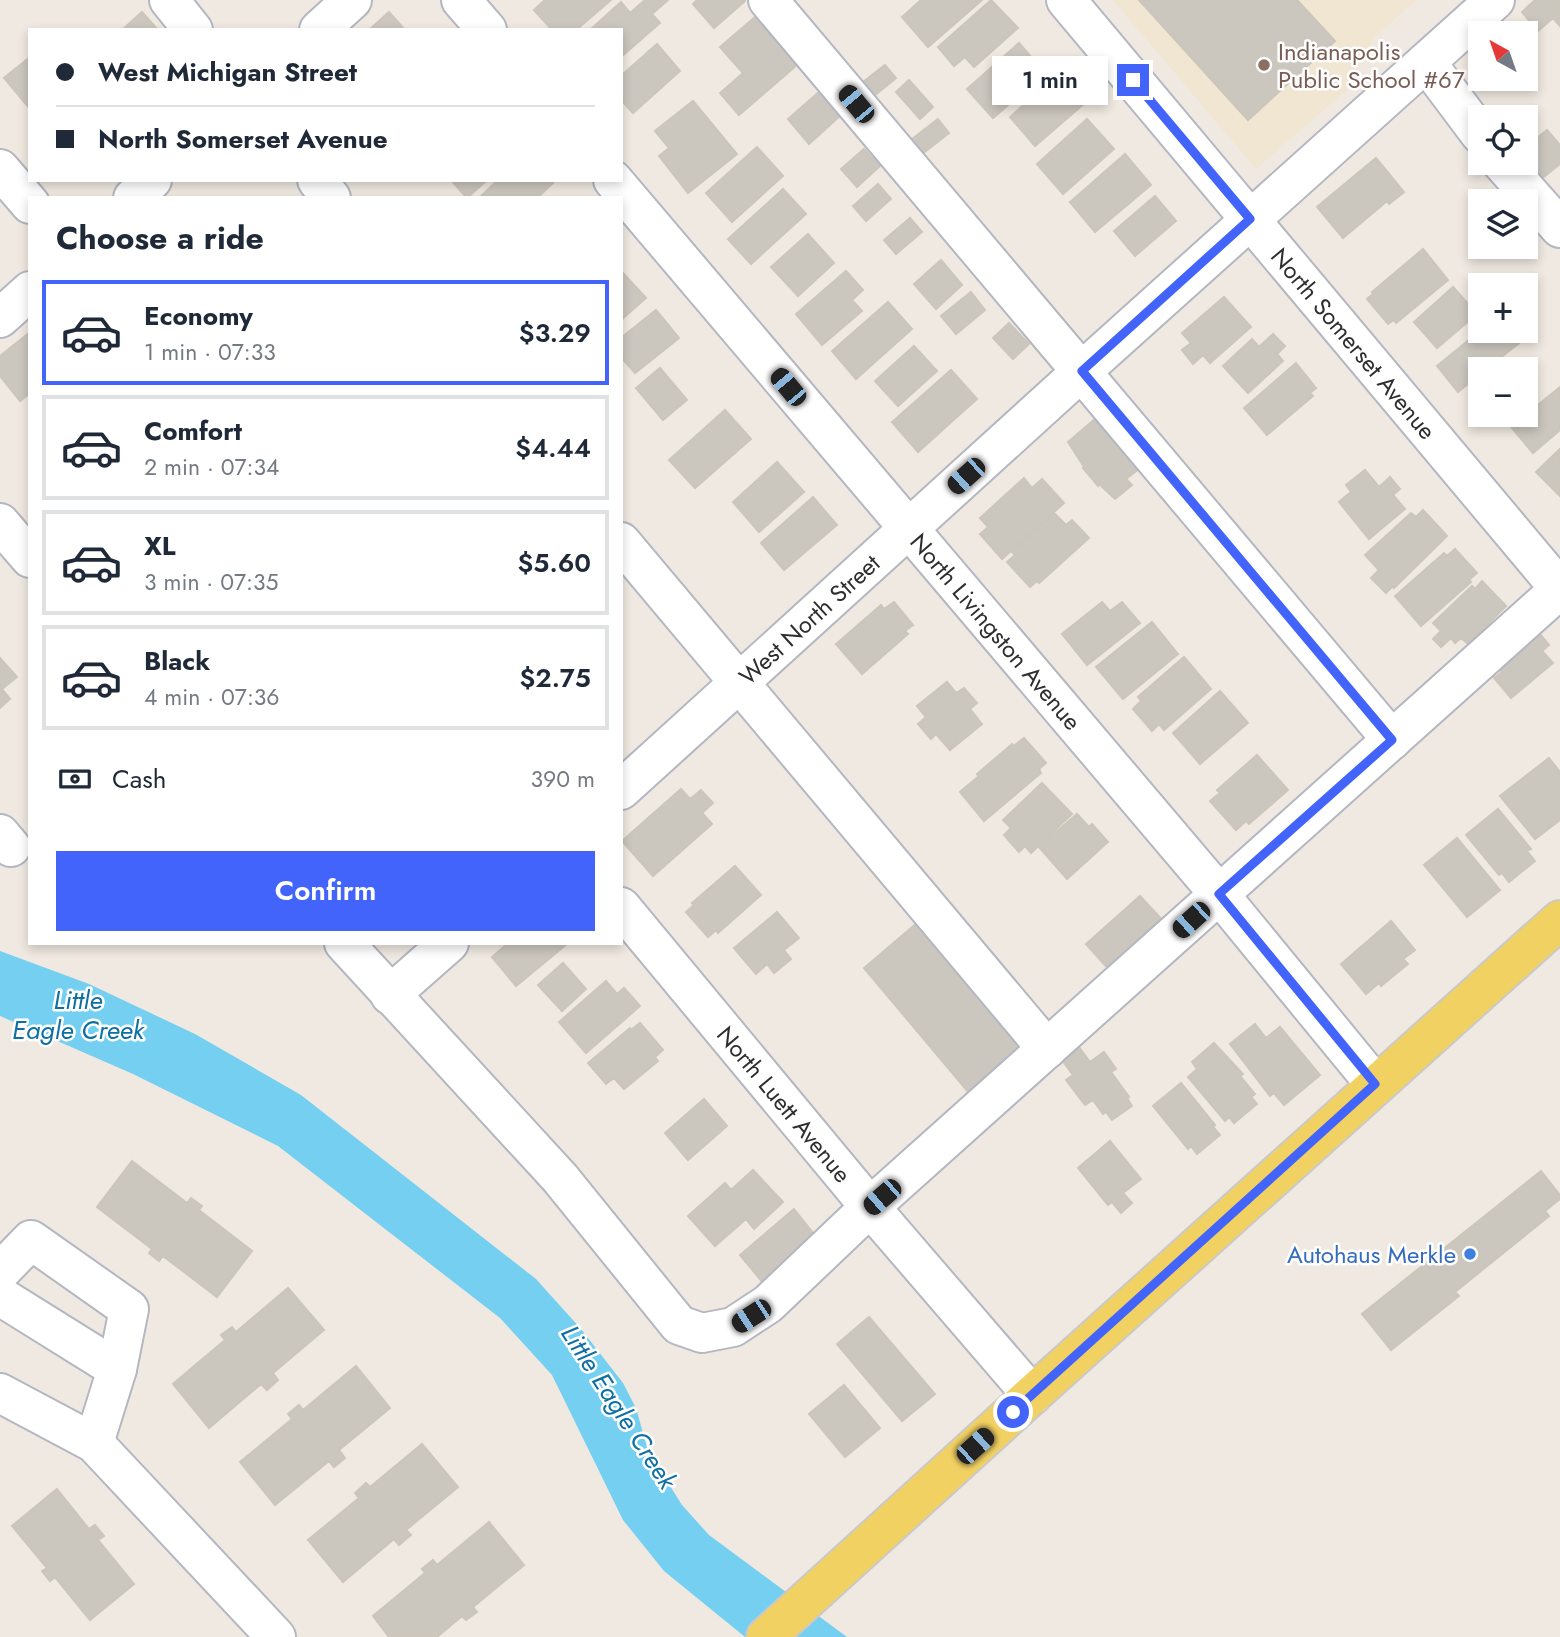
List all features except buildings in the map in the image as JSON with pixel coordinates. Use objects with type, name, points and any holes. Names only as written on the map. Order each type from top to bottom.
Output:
[{"type":"main road","points":[[766,1637],[1375,1084],[1560,920]]},
{"type":"street","points":[[169,0],[191,28]]},
{"type":"street","points":[[321,28],[352,0]]},
{"type":"street","points":[[461,0],[484,28]]},
{"type":"street","points":[[768,0],[1392,740]]},
{"type":"street","name":"North Somerset Avenue","points":[[1066,0],[1560,589]]},
{"type":"street","name":"West North Street","points":[[623,788],[1495,0]]},
{"type":"street","points":[[1426,62],[1468,118]]},
{"type":"street","points":[[0,169],[28,202]]},
{"type":"street","points":[[1514,175],[1560,228]]},
{"type":"street","points":[[135,196],[150,182]]},
{"type":"street","points":[[319,182],[329,196]]},
{"type":"street","name":"North Livingston Avenue","points":[[615,182],[1219,894],[1375,1084]]},
{"type":"street","points":[[0,317],[28,293]]},
{"type":"street","points":[[0,523],[28,556]]},
{"type":"street","points":[[623,544],[1047,1049]]},
{"type":"street","points":[[346,945],[560,1178],[679,1325],[702,1334],[733,1327],[768,1304],[870,1208],[1560,589]]},
{"type":"street","name":"North Luett Avenue","points":[[623,909],[870,1208],[1031,1395]]},
{"type":"street","points":[[390,995],[447,945]]},
{"type":"street","points":[[0,1272],[31,1240],[129,1309],[117,1369],[94,1443]]},
{"type":"street","points":[[0,1296],[117,1369]]},
{"type":"street","points":[[0,1393],[94,1443],[276,1637]]},
{"type":"shaded area","name":"Indianapolis Public School #67","points":[[1113,0],[1416,0],[1373,39],[1346,91],[1256,169]]},
{"type":"water","name":"Little Eagle Creek","points":[[0,951],[89,984],[195,1034],[301,1095],[536,1279],[581,1329],[623,1383],[636,1408],[648,1451],[682,1505],[709,1535],[847,1637],[745,1637],[664,1571],[623,1520],[552,1375],[500,1318],[278,1146],[133,1074],[0,1016]]},
{"type":"place","name":"Indianapolis Public School #67","points":[[1264,65]]},
{"type":"place","name":"Autohaus Merkle","points":[[1470,1254]]},
{"type":"route","points":[[1013,1412],[1375,1084],[1219,894],[1392,740],[1082,371],[1250,219],[1133,80]]}]
